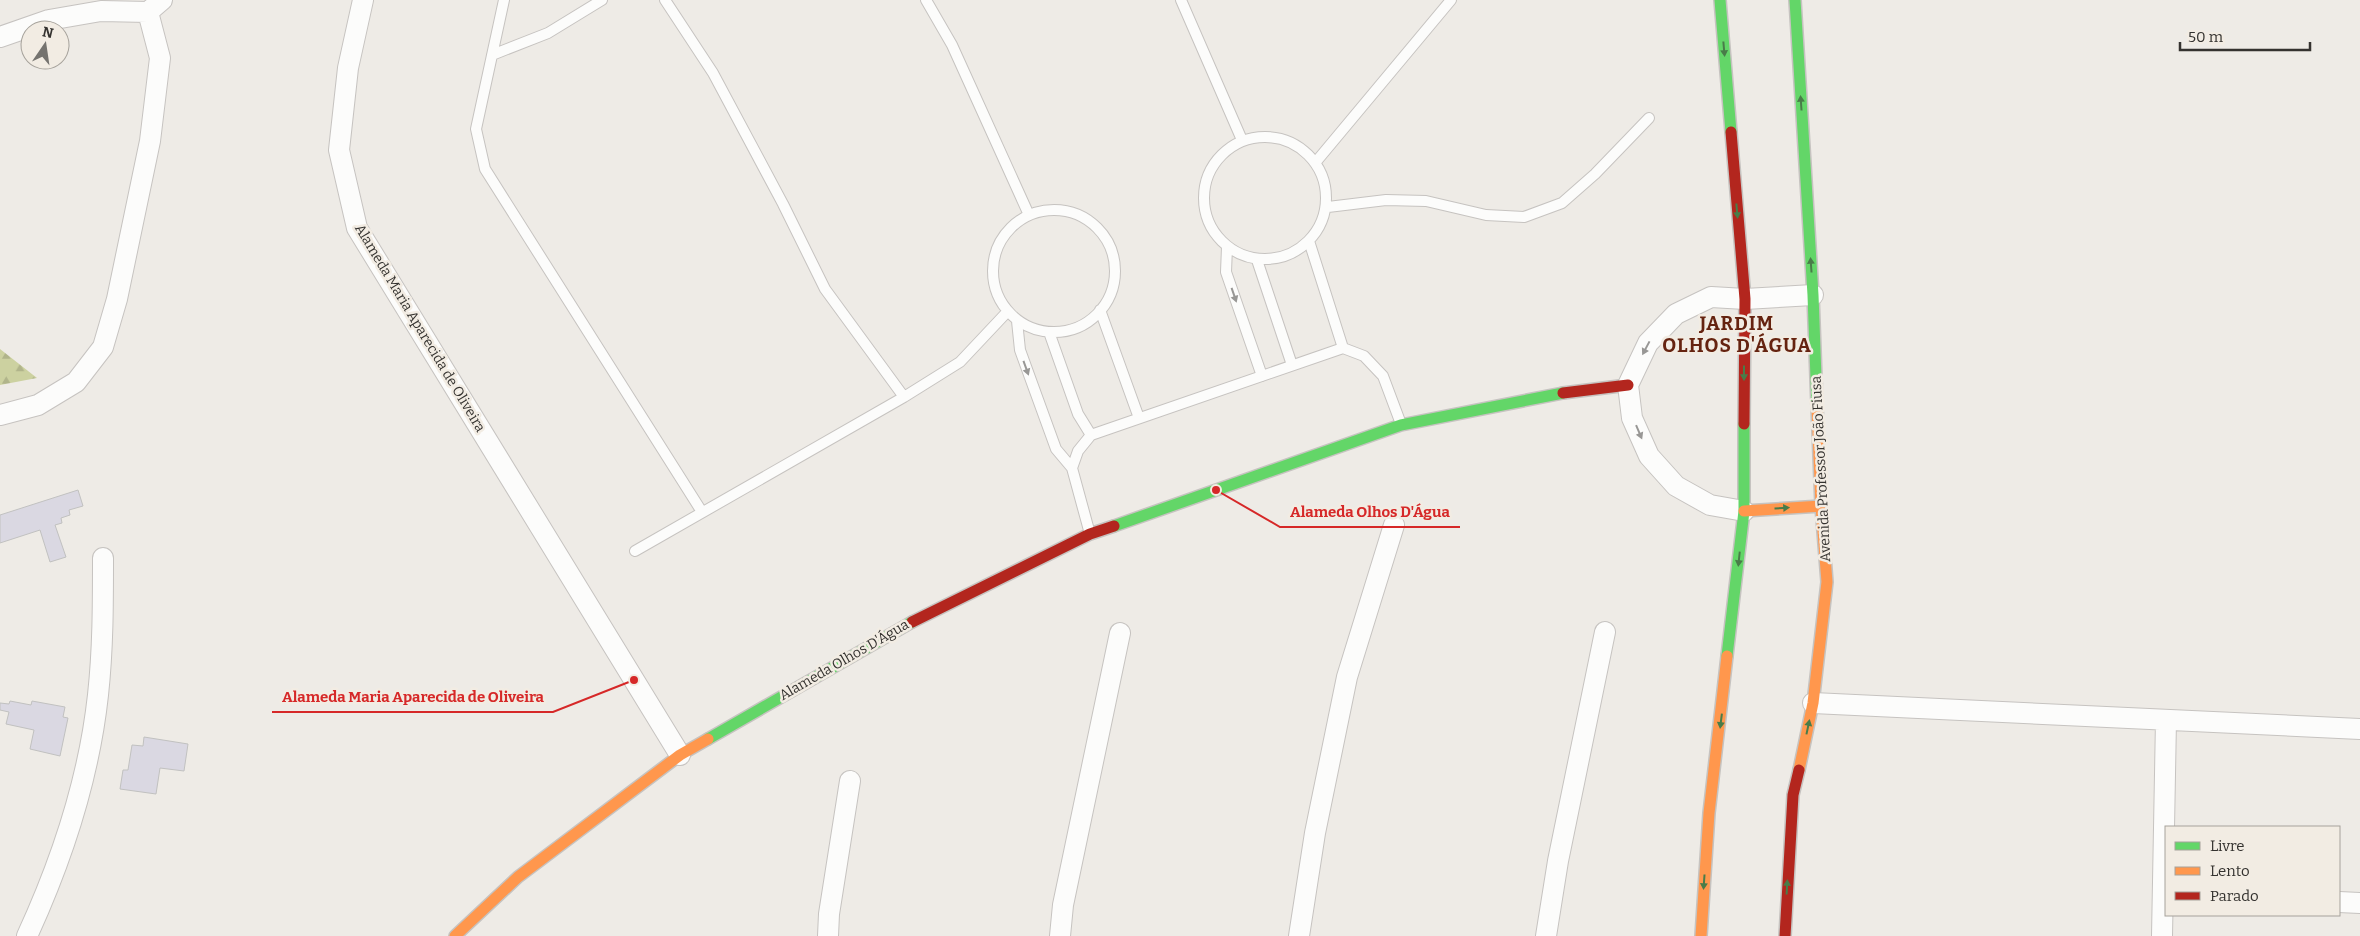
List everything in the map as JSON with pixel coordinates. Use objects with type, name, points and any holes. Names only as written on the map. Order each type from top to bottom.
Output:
[{"type":"street","name":"Alameda Maria Aparecida de Oliveira","points":[[362,0],[348,68],[339,150],[357,228],[680,755]]},
{"type":"street","points":[[1701,936],[1709,813],[1744,510],[1745,299],[1720,0]]},
{"type":"street","name":"Avenida Professor João Fiusa","points":[[1785,936],[1793,795],[1813,703],[1827,582],[1821,506],[1813,295],[1795,0]]},
{"type":"street","points":[[0,37],[50,20],[155,6],[160,58],[151,132],[117,299],[103,348],[76,382],[38,405],[0,415]]},
{"type":"street","points":[[1813,295],[1745,299],[1711,297],[1676,314],[1648,343],[1628,385],[1632,418],[1649,456],[1676,486],[1710,505],[1744,510],[1821,506]]},
{"type":"street","name":"Alameda Olhos D'Água","points":[[455,936],[518,877],[680,755],[901,626],[1090,534],[1401,425],[1574,391],[1628,385]]},
{"type":"street","points":[[1299,936],[1315,833],[1347,677],[1394,525]]},
{"type":"street","points":[[28,936],[45,898],[68,832],[86,765],[98,687],[103,627],[103,558]]},
{"type":"street","points":[[1546,936],[1558,860],[1605,632]]},
{"type":"street","points":[[1060,936],[1063,905],[1120,633]]},
{"type":"street","points":[[1813,703],[2360,729]]},
{"type":"street","points":[[2165,826],[2166,720]]},
{"type":"street","points":[[828,936],[829,914],[850,781]]},
{"type":"street","points":[[2162,936],[2165,899]]},
{"type":"street","points":[[2340,902],[2360,903]]},
{"type":"lane","points":[[504,0],[476,130],[485,169],[702,512]]},
{"type":"lane","points":[[492,55],[548,33],[602,0]]},
{"type":"lane","points":[[665,0],[714,73],[784,204],[825,289],[904,397]]},
{"type":"lane","points":[[926,0],[952,46],[1029,214]]},
{"type":"lane","points":[[1181,0],[1242,140]]},
{"type":"lane","points":[[1315,163],[1451,0]]},
{"type":"lane","points":[[1328,207],[1386,200],[1426,201],[1486,215],[1524,217],[1562,203],[1594,174],[1649,118]]},
{"type":"lane","points":[[1274,136],[1304,149],[1315,163],[1324,175],[1328,207],[1315,237],[1289,256],[1256,260],[1227,247],[1207,221],[1203,189],[1216,159],[1242,140],[1274,136]]},
{"type":"lane","points":[[1054,210],[1080,215],[1100,230],[1113,253],[1115,278],[1107,303],[1100,310],[1090,322],[1066,332],[1040,331],[1017,321],[1000,301],[992,277],[995,251],[1008,229],[1029,214],[1054,210]]},
{"type":"lane","points":[[1309,241],[1343,348]]},
{"type":"lane","points":[[1227,247],[1226,272],[1262,376]]},
{"type":"lane","points":[[1256,260],[1292,365]]},
{"type":"lane","points":[[1100,310],[1139,418]]},
{"type":"lane","points":[[635,551],[904,397],[960,362],[1008,311]]},
{"type":"lane","points":[[1017,321],[1020,350],[1056,449],[1072,468],[1090,534]]},
{"type":"lane","points":[[1049,332],[1078,414],[1091,435]]},
{"type":"lane","points":[[1072,468],[1078,451],[1091,435],[1343,348],[1364,356],[1383,376],[1401,425]]},
{"type":"green space","points":[[0,349],[37,378],[0,385]]},
{"type":"building","points":[[78,490],[83,506],[69,510],[70,515],[61,518],[62,523],[55,525],[66,557],[50,562],[40,530],[0,543],[0,515]]},
{"type":"building","points":[[10,701],[31,705],[32,701],[65,707],[63,717],[68,718],[60,756],[30,749],[34,730],[6,724],[9,712],[0,710],[0,703],[9,704]]},
{"type":"building","points":[[144,737],[188,744],[184,771],[160,768],[156,794],[120,789],[123,770],[128,770],[132,745],[143,746]]},
{"type":"traffic: fast","points":[[1720,0],[1731,132]]},
{"type":"traffic: fast","points":[[1795,0],[1813,295],[1817,406]]},
{"type":"traffic: fast","points":[[1114,526],[1401,425],[1563,393]]},
{"type":"traffic: fast","points":[[1727,656],[1744,511],[1744,424]]},
{"type":"traffic: fast","points":[[708,739],[912,622]]},
{"type":"traffic: slow","points":[[1799,770],[1813,703],[1827,582],[1821,506],[1817,406]]},
{"type":"traffic: slow","points":[[1744,511],[1821,506]]},
{"type":"traffic: slow","points":[[1701,936],[1709,813],[1727,656]]},
{"type":"traffic: slow","points":[[455,936],[518,877],[680,755],[708,739]]},
{"type":"traffic: jam","points":[[1731,132],[1745,299],[1744,424]]},
{"type":"traffic: jam","points":[[1563,393],[1628,385]]},
{"type":"traffic: jam","points":[[912,622],[1090,534],[1114,526]]},
{"type":"traffic: jam","points":[[1785,936],[1793,795],[1799,770]]},
{"type":"place","name":"Alameda Olhos D'Água","points":[[1216,490]]},
{"type":"place","name":"Alameda Maria Aparecida de Oliveira","points":[[634,680]]},
{"type":"district","name":"JARDIM OLHOS D'ÁGUA","points":[[1737,334]]}]
